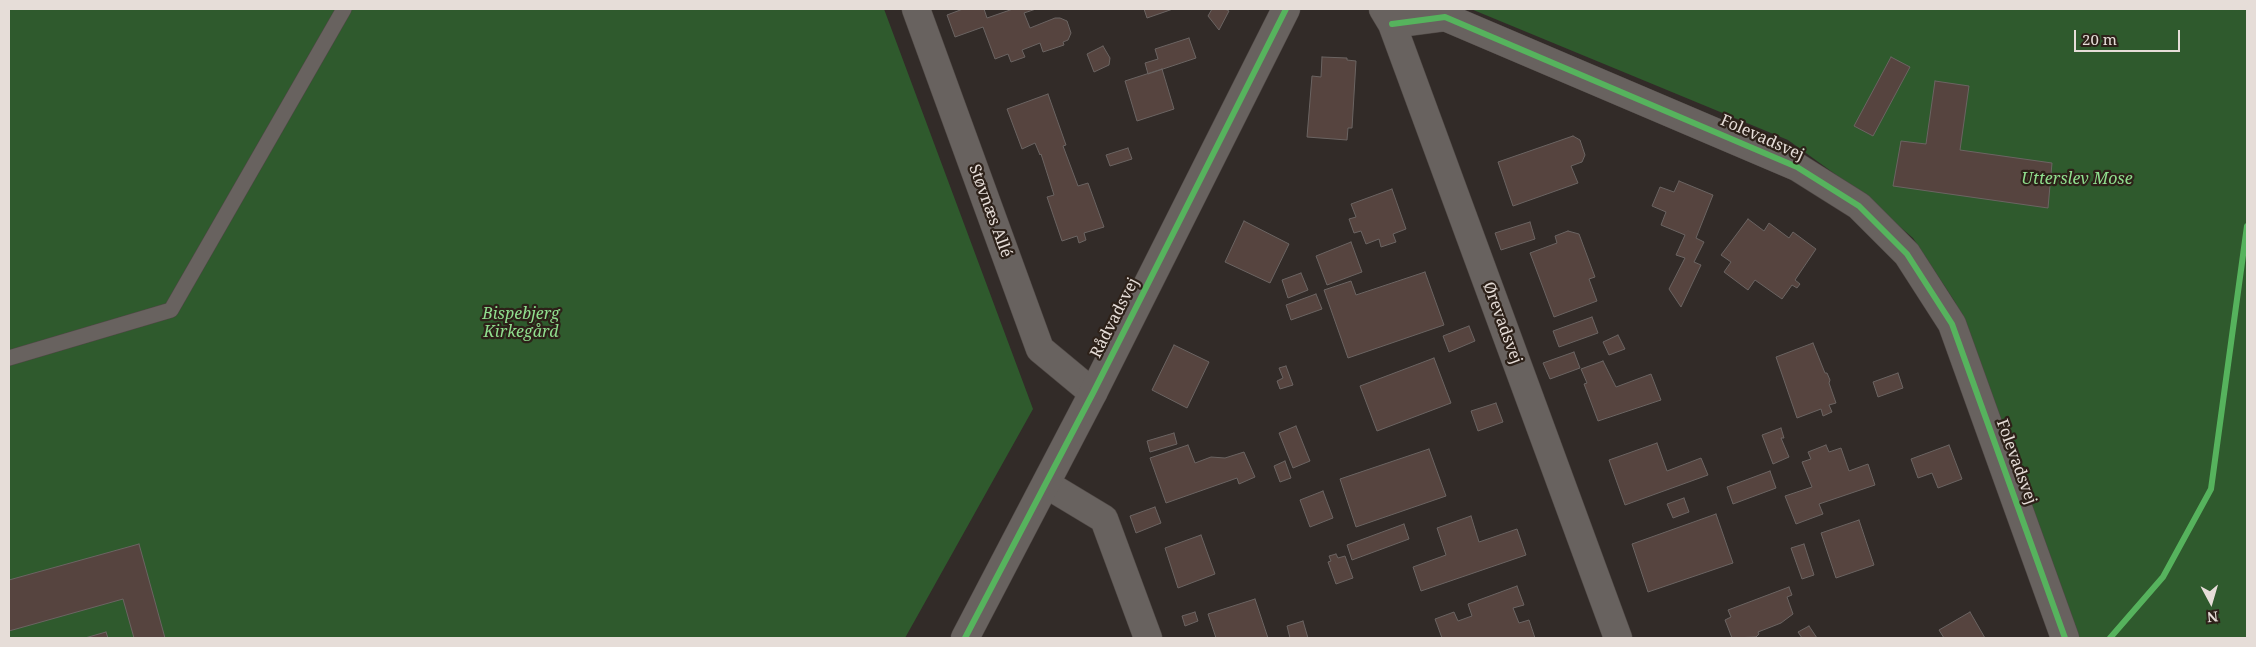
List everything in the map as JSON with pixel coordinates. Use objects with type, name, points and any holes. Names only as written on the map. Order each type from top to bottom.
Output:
[{"type":"street","name":"Støvnæs Allé","points":[[916,9],[1040,350],[1093,393]]},
{"type":"street","name":"Rådvadsvej","points":[[965,638],[1093,393],[1286,9]]},
{"type":"street","name":"Ørevadsvej","points":[[1388,16],[1618,638]]},
{"type":"street","name":"Folevadsvej","points":[[1388,16],[1445,17],[1797,168],[1859,206],[1907,254],[1952,324],[2065,638]]},
{"type":"street","points":[[1046,484],[1104,519],[1148,638]]},
{"type":"lane","points":[[9,358],[171,310],[344,9]]},
{"type":"green space","name":"Bispebjerg Kirkegård","points":[[9,9],[884,9],[1033,409],[905,638],[9,638]]},
{"type":"green space","name":"Utterslev Mose","points":[[1471,9],[2247,9],[2247,638],[2070,638],[1955,302],[1913,238],[1857,190],[1788,140]]},
{"type":"building","points":[[963,9],[984,9],[987,18],[1013,9],[1036,9],[1024,13],[1030,28],[1055,18],[1060,18],[1067,21],[1071,33],[1068,40],[1063,42],[1064,45],[1043,52],[1040,43],[1022,50],[1025,57],[1011,62],[1008,54],[995,59],[983,27],[955,37],[947,15]]},
{"type":"building","points":[[1144,9],[1173,9],[1147,18]]},
{"type":"building","points":[[1212,9],[1225,9],[1229,11],[1219,30],[1208,16]]},
{"type":"building","points":[[1189,38],[1196,58],[1148,74],[1145,63],[1158,59],[1155,49]]},
{"type":"building","points":[[1103,46],[1110,58],[1109,65],[1094,72],[1087,54]]},
{"type":"building","points":[[1322,57],[1347,58],[1347,60],[1356,61],[1352,128],[1348,128],[1347,140],[1307,137],[1312,76],[1321,77]]},
{"type":"building","points":[[1891,57],[1910,67],[1873,136],[1854,126]]},
{"type":"building","points":[[1162,69],[1174,109],[1137,121],[1125,81]]},
{"type":"building","points":[[1935,81],[1969,86],[1960,150],[2052,163],[2048,208],[1893,186],[1901,141],[1926,144]]},
{"type":"building","points":[[1048,94],[1066,145],[1063,146],[1078,186],[1088,183],[1104,227],[1084,233],[1086,240],[1079,243],[1077,236],[1062,241],[1047,197],[1054,195],[1041,154],[1035,143],[1022,149],[1007,109]]},
{"type":"building","points":[[1573,136],[1580,140],[1585,155],[1582,162],[1571,166],[1578,183],[1513,206],[1498,162]]},
{"type":"building","points":[[1128,148],[1132,159],[1110,166],[1106,155]]},
{"type":"building","points":[[1679,181],[1713,195],[1696,238],[1704,242],[1694,262],[1701,265],[1681,307],[1669,289],[1685,258],[1676,255],[1685,235],[1661,225],[1666,212],[1652,206],[1660,187],[1674,192]]},
{"type":"building","points":[[1392,189],[1406,229],[1393,234],[1396,242],[1381,247],[1379,239],[1366,244],[1361,231],[1354,233],[1349,219],[1356,217],[1351,204]]},
{"type":"building","points":[[1748,219],[1764,231],[1769,223],[1789,238],[1793,232],[1816,249],[1795,280],[1800,284],[1797,288],[1792,285],[1782,299],[1755,280],[1748,290],[1724,272],[1731,262],[1721,255]]},
{"type":"building","points":[[1244,221],[1289,244],[1270,283],[1225,262]]},
{"type":"building","points":[[1530,222],[1535,239],[1501,250],[1495,233]]},
{"type":"building","points":[[1568,231],[1579,234],[1595,277],[1589,279],[1597,301],[1554,317],[1530,253],[1557,243],[1555,236]]},
{"type":"building","points":[[1351,242],[1362,272],[1327,285],[1316,256]]},
{"type":"building","points":[[1425,272],[1444,325],[1348,358],[1324,290],[1351,281],[1356,295]]},
{"type":"building","points":[[1301,273],[1308,290],[1288,298],[1282,280]]},
{"type":"building","points":[[1316,294],[1322,309],[1291,320],[1286,305]]},
{"type":"building","points":[[1592,317],[1598,333],[1559,347],[1553,331]]},
{"type":"building","points":[[1469,326],[1475,341],[1449,352],[1443,336]]},
{"type":"building","points":[[1618,335],[1625,349],[1609,355],[1603,342]]},
{"type":"building","points":[[1813,343],[1825,373],[1827,373],[1830,380],[1829,383],[1836,403],[1829,405],[1832,412],[1823,416],[1821,409],[1797,418],[1776,357]]},
{"type":"building","points":[[1174,345],[1209,362],[1187,408],[1152,390]]},
{"type":"building","points":[[1574,352],[1580,368],[1550,379],[1543,363]]},
{"type":"building","points":[[1434,358],[1451,403],[1377,431],[1360,386]]},
{"type":"building","points":[[1603,361],[1616,387],[1651,374],[1661,400],[1598,421],[1584,384],[1587,383],[1581,369]]},
{"type":"building","points":[[1286,366],[1293,385],[1280,389],[1277,381],[1283,378],[1279,368]]},
{"type":"building","points":[[1898,373],[1903,388],[1878,397],[1873,382]]},
{"type":"building","points":[[1496,403],[1503,422],[1478,431],[1471,411]]},
{"type":"building","points":[[1296,426],[1310,461],[1293,468],[1279,433]]},
{"type":"building","points":[[1781,428],[1784,438],[1781,438],[1789,457],[1773,464],[1762,435]]},
{"type":"building","points":[[1174,433],[1177,444],[1150,452],[1147,441]]},
{"type":"building","points":[[1657,443],[1667,471],[1701,458],[1708,475],[1625,505],[1609,460]]},
{"type":"building","points":[[1188,445],[1195,463],[1211,457],[1225,458],[1244,452],[1255,477],[1239,484],[1237,478],[1166,503],[1150,458]]},
{"type":"building","points":[[1826,445],[1829,452],[1841,448],[1849,471],[1868,464],[1875,485],[1819,504],[1823,514],[1796,524],[1785,496],[1812,487],[1802,462],[1811,459],[1808,452]]},
{"type":"building","points":[[1949,445],[1962,479],[1938,488],[1932,473],[1918,478],[1911,459]]},
{"type":"building","points":[[1429,449],[1446,496],[1356,527],[1340,479]]},
{"type":"building","points":[[1285,461],[1291,478],[1280,482],[1274,466]]},
{"type":"building","points":[[1770,471],[1776,488],[1733,504],[1727,487]]},
{"type":"building","points":[[1323,491],[1333,518],[1310,527],[1300,500]]},
{"type":"building","points":[[1684,498],[1689,512],[1673,518],[1667,504]]},
{"type":"building","points":[[1155,507],[1161,523],[1136,533],[1130,516]]},
{"type":"building","points":[[1716,514],[1733,563],[1648,592],[1632,544]]},
{"type":"building","points":[[1471,516],[1479,542],[1517,529],[1526,555],[1421,591],[1413,567],[1446,555],[1437,528]]},
{"type":"building","points":[[1859,520],[1874,565],[1836,578],[1821,533]]},
{"type":"building","points":[[1404,524],[1409,539],[1352,560],[1347,545]]},
{"type":"building","points":[[1201,535],[1215,574],[1178,588],[1165,548]]},
{"type":"building","points":[[139,544],[165,638],[134,638],[123,599],[9,631],[9,580]]},
{"type":"building","points":[[1804,544],[1814,575],[1802,579],[1791,548]]},
{"type":"building","points":[[1336,554],[1338,558],[1345,556],[1353,578],[1336,584],[1328,562],[1331,561],[1329,556]]},
{"type":"building","points":[[1517,586],[1524,605],[1513,608],[1519,623],[1529,620],[1535,638],[1442,638],[1435,619],[1454,612],[1458,621],[1472,616],[1468,604]]},
{"type":"building","points":[[1789,587],[1792,595],[1787,597],[1793,614],[1781,623],[1758,632],[1759,634],[1756,637],[1732,638],[1725,620],[1731,617],[1728,610]]},
{"type":"building","points":[[1255,599],[1268,638],[1216,638],[1208,614]]},
{"type":"building","points":[[1195,612],[1198,621],[1185,626],[1182,616]]},
{"type":"building","points":[[1970,612],[1985,638],[1944,638],[1939,630]]},
{"type":"building","points":[[1303,621],[1308,638],[1290,638],[1287,626]]},
{"type":"building","points":[[1809,626],[1817,638],[1802,638],[1798,632]]},
{"type":"building","points":[[106,632],[108,638],[85,638]]},
{"type":"cycle path","points":[[965,638],[1093,393],[1286,9]]},
{"type":"cycle path","points":[[1392,24],[1445,17],[1797,167],[1859,206],[1907,254],[1952,324],[2065,638]]},
{"type":"cycle path","points":[[2110,638],[2163,577],[2211,489],[2247,226]]}]
